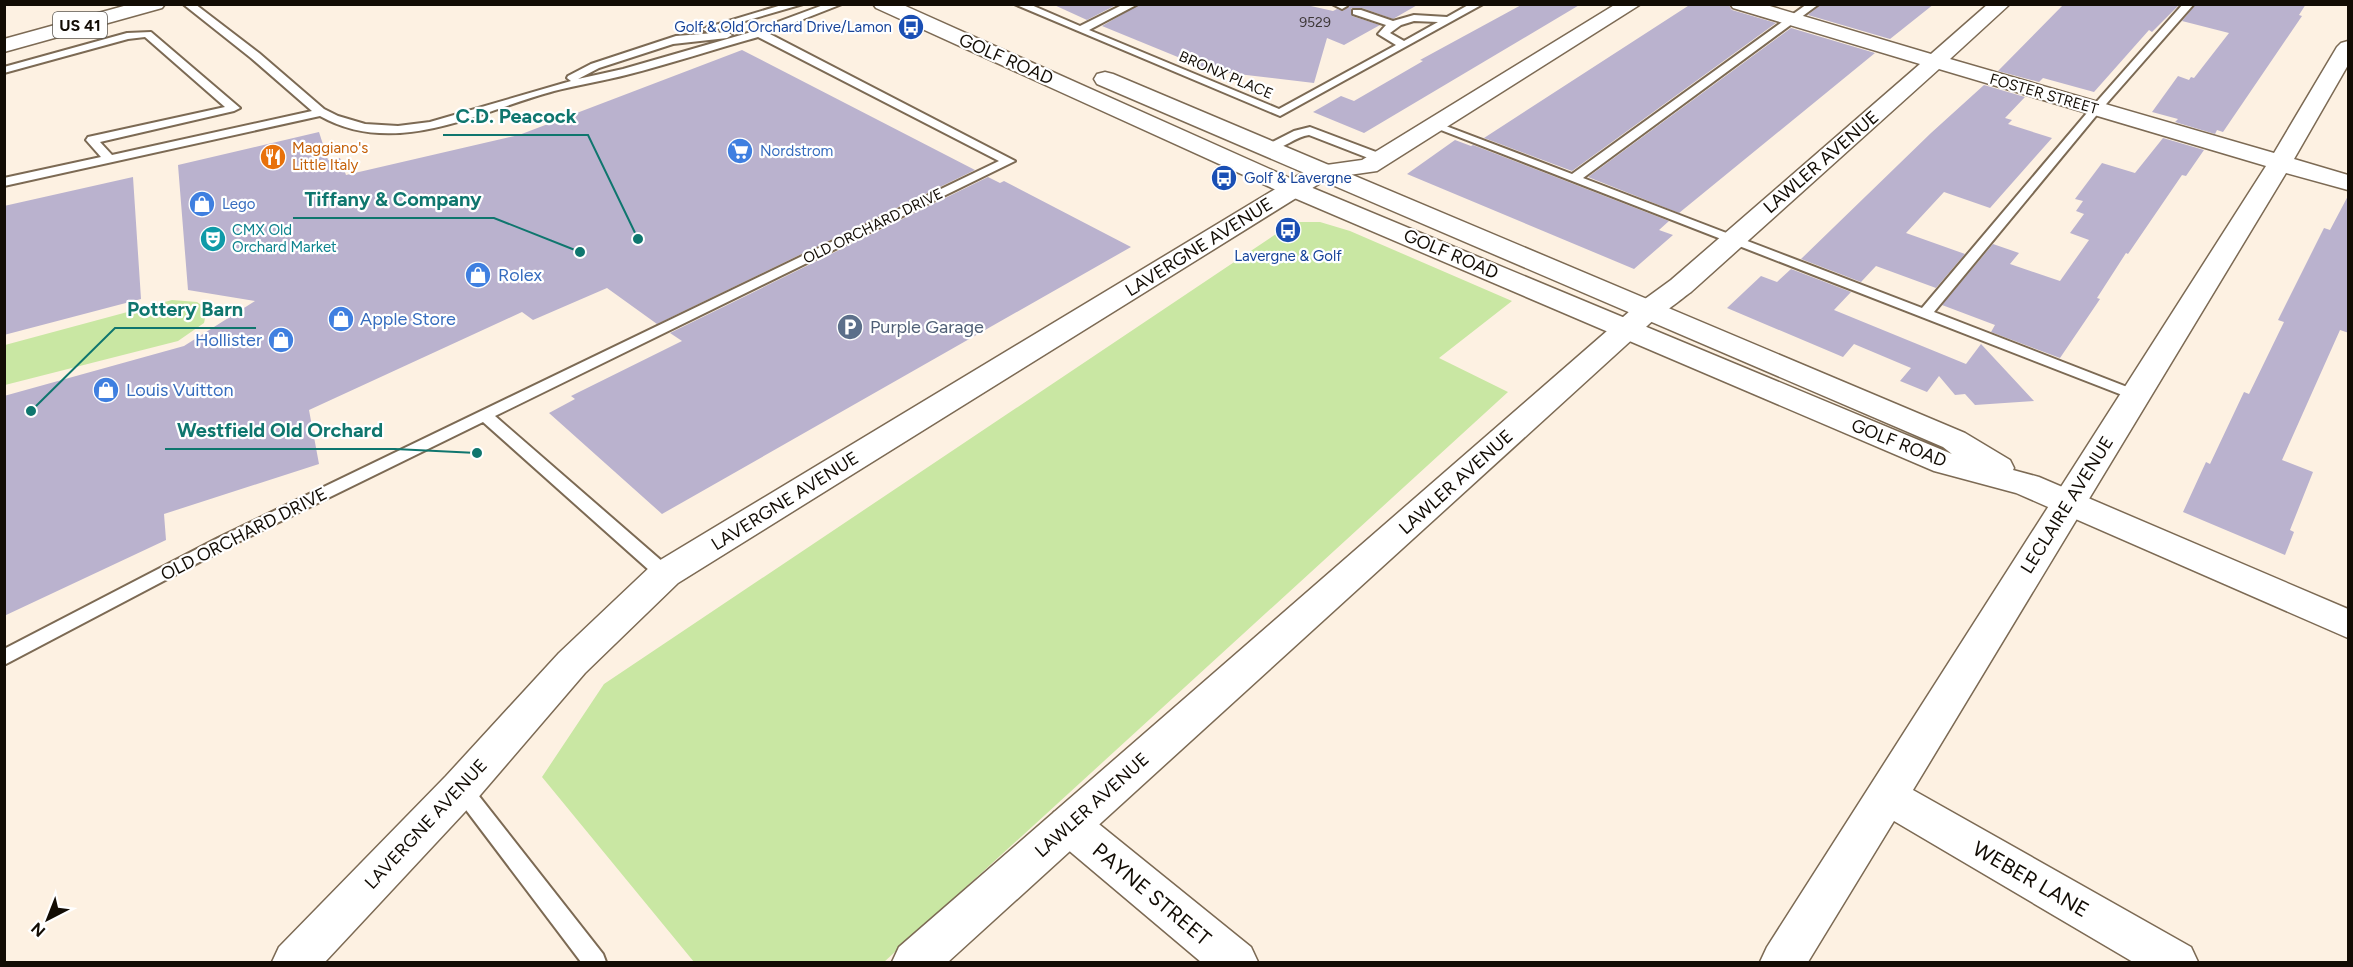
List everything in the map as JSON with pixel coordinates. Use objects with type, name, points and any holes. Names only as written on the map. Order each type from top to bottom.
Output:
[{"type":"street","name":"US 41","points":[[4,30],[99,4]]},
{"type":"street","name":"US 41","points":[[4,46],[155,4]]},
{"type":"street","name":"GOLF ROAD","points":[[884,4],[1294,189],[1638,320]]},
{"type":"street","name":"LAVERGNE AVENUE","points":[[295,963],[461,788],[572,663],[665,574],[1321,172],[1374,162],[1631,4]]},
{"type":"street","name":"FOSTER STREET","points":[[1740,4],[2349,183]]},
{"type":"street","name":"LAWLER AVENUE","points":[[915,963],[1638,320],[1681,286],[2000,4]]},
{"type":"street","name":"GOLF ROAD","points":[[978,24],[999,33]]},
{"type":"street","name":"LECLAIRE AVENUE","points":[[1783,963],[2280,163],[2349,47]]},
{"type":"street","name":"GOLF ROAD","points":[[1085,70],[1374,194],[1945,464],[2027,485],[2349,624]]},
{"type":"street","points":[[1374,162],[1366,173],[1374,194]]},
{"type":"street","name":"WEBER LANE","points":[[1887,796],[2175,963]]},
{"type":"street","name":"PAYNE STREET","points":[[1070,825],[1235,963]]},
{"type":"lane","points":[[188,4],[262,61],[322,112],[364,127],[406,129],[445,122],[550,89],[626,72],[759,33],[837,4]]},
{"type":"lane","points":[[550,89],[595,66],[669,41],[798,4]]},
{"type":"lane","name":"BRONX PLACE","points":[[1018,4],[1280,113],[1478,4]]},
{"type":"lane","points":[[1080,30],[1133,4]]},
{"type":"lane","points":[[1573,179],[1814,4]]},
{"type":"lane","points":[[1925,314],[2096,109],[2189,4]]},
{"type":"lane","points":[[1356,12],[1395,25]]},
{"type":"lane","points":[[1404,45],[1383,34],[1412,17],[1449,20]]},
{"type":"lane","points":[[669,41],[759,33]]},
{"type":"lane","name":"OLD ORCHARD DRIVE","points":[[4,658],[224,542],[990,168],[1009,162],[759,33]]},
{"type":"lane","points":[[4,70],[127,36],[147,34],[234,108],[92,140],[109,159]]},
{"type":"lane","points":[[4,182],[322,112]]},
{"type":"lane","points":[[1434,125],[2135,395]]},
{"type":"lane","points":[[1267,148],[1298,133],[1310,131],[1374,162]]},
{"type":"lane","points":[[486,416],[665,574]]},
{"type":"lane","points":[[461,788],[595,963]]},
{"type":"green space","points":[[1294,222],[1320,222],[1350,231],[1512,301],[1439,358],[1508,392],[884,962],[694,962],[542,777],[604,684]]},
{"type":"green space","points":[[172,300],[197,302],[207,309],[204,323],[178,341],[5,385],[5,345]]},
{"type":"building","points":[[1052,4],[1118,4],[1087,20]]},
{"type":"building","points":[[1140,4],[1302,4],[1343,11],[1349,4],[1419,4],[1393,19],[1362,8],[1351,8],[1352,16],[1380,25],[1344,45],[1327,38],[1314,83],[1212,71],[1102,26]]},
{"type":"building","points":[[1523,4],[1581,4],[1364,133],[1313,112],[1341,96],[1354,101],[1423,61],[1420,60]]},
{"type":"building","points":[[1691,4],[1728,4],[1732,10],[1776,23],[1572,171],[1484,138]]},
{"type":"building","points":[[1821,4],[1934,4],[1890,39],[1808,15]]},
{"type":"building","points":[[2064,4],[2180,4],[2152,32],[2149,30],[2094,92],[2043,78],[2039,82],[1998,71]]},
{"type":"building","points":[[2196,4],[2306,4],[2299,15],[2302,16],[2223,132],[2217,130],[2215,134],[2175,122],[2178,119],[2152,112],[2178,76],[2189,80],[2191,77],[2194,78],[2229,33],[2182,21]]},
{"type":"building","points":[[1791,28],[1875,53],[1679,213],[1588,177]]},
{"type":"building","points":[[742,50],[975,170],[657,324],[607,288],[533,320],[522,312],[309,410],[319,464],[164,514],[166,540],[4,616],[4,396],[184,346],[255,301],[188,290],[178,165],[319,132],[328,160],[340,158],[346,175],[519,135]]},
{"type":"building","points":[[1984,85],[2025,97],[2005,118],[2012,120],[2008,124],[2052,138],[1990,208],[1944,192],[1906,233],[1965,254],[1936,288],[1876,266],[1861,282],[1801,259],[1931,133]]},
{"type":"building","points":[[2163,138],[2204,150],[2186,176],[2182,175],[2128,254],[2126,253],[2097,298],[2100,299],[2060,358],[1991,332],[1995,325],[1942,305],[1993,244],[2019,253],[2010,264],[2060,281],[2089,240],[2070,233],[2084,214],[2076,211],[2083,201],[2075,199],[2102,163],[2135,173]]},
{"type":"building","points":[[1455,140],[1669,221],[1659,230],[1673,235],[1634,269],[1407,174]]},
{"type":"building","points":[[133,177],[141,299],[4,335],[4,206]]},
{"type":"building","name":"Purple Garage","points":[[988,177],[1000,183],[1004,181],[1131,247],[662,514],[549,413],[575,399],[571,396],[682,341],[670,333]]},
{"type":"building","points":[[2349,194],[2349,333],[2340,330],[2282,460],[2313,472],[2290,530],[2294,532],[2285,555],[2183,512],[2206,462],[2210,464],[2244,392],[2249,394],[2284,322],[2278,320],[2324,228],[2330,230]]},
{"type":"building","points":[[1791,269],[1851,292],[1834,310],[1966,364],[1981,344],[2034,401],[1975,405],[1965,394],[1955,395],[1939,376],[1927,392],[1900,381],[1911,368],[1854,344],[1843,357],[1727,308],[1761,276],[1777,282]]},
{"type":"place","name":"Golf & Old Orchard Drive/Lamon","points":[[911,27]]},
{"type":"place","name":"Nordstrom","points":[[740,151]]},
{"type":"place","name":"Maggiano's Little Italy","points":[[273,157]]},
{"type":"place","name":"Golf & Lavergne","points":[[1224,178]]},
{"type":"place","name":"Lego","points":[[202,204]]},
{"type":"place","name":"Lavergne & Golf","points":[[1288,230]]},
{"type":"place","name":"CMX Old Orchard Market","points":[[213,239]]},
{"type":"place","name":"C.D. Peacock","points":[[638,239]]},
{"type":"place","name":"Tiffany & Company","points":[[580,252]]},
{"type":"place","name":"Rolex","points":[[478,275]]},
{"type":"place","name":"Apple Store","points":[[341,319]]},
{"type":"place","name":"Purple Garage","points":[[850,327]]},
{"type":"place","name":"Hollister","points":[[281,340]]},
{"type":"place","name":"Louis Vuitton","points":[[106,390]]},
{"type":"place","name":"Pottery Barn","points":[[31,411]]},
{"type":"place","name":"Westfield Old Orchard","points":[[477,453]]}]
